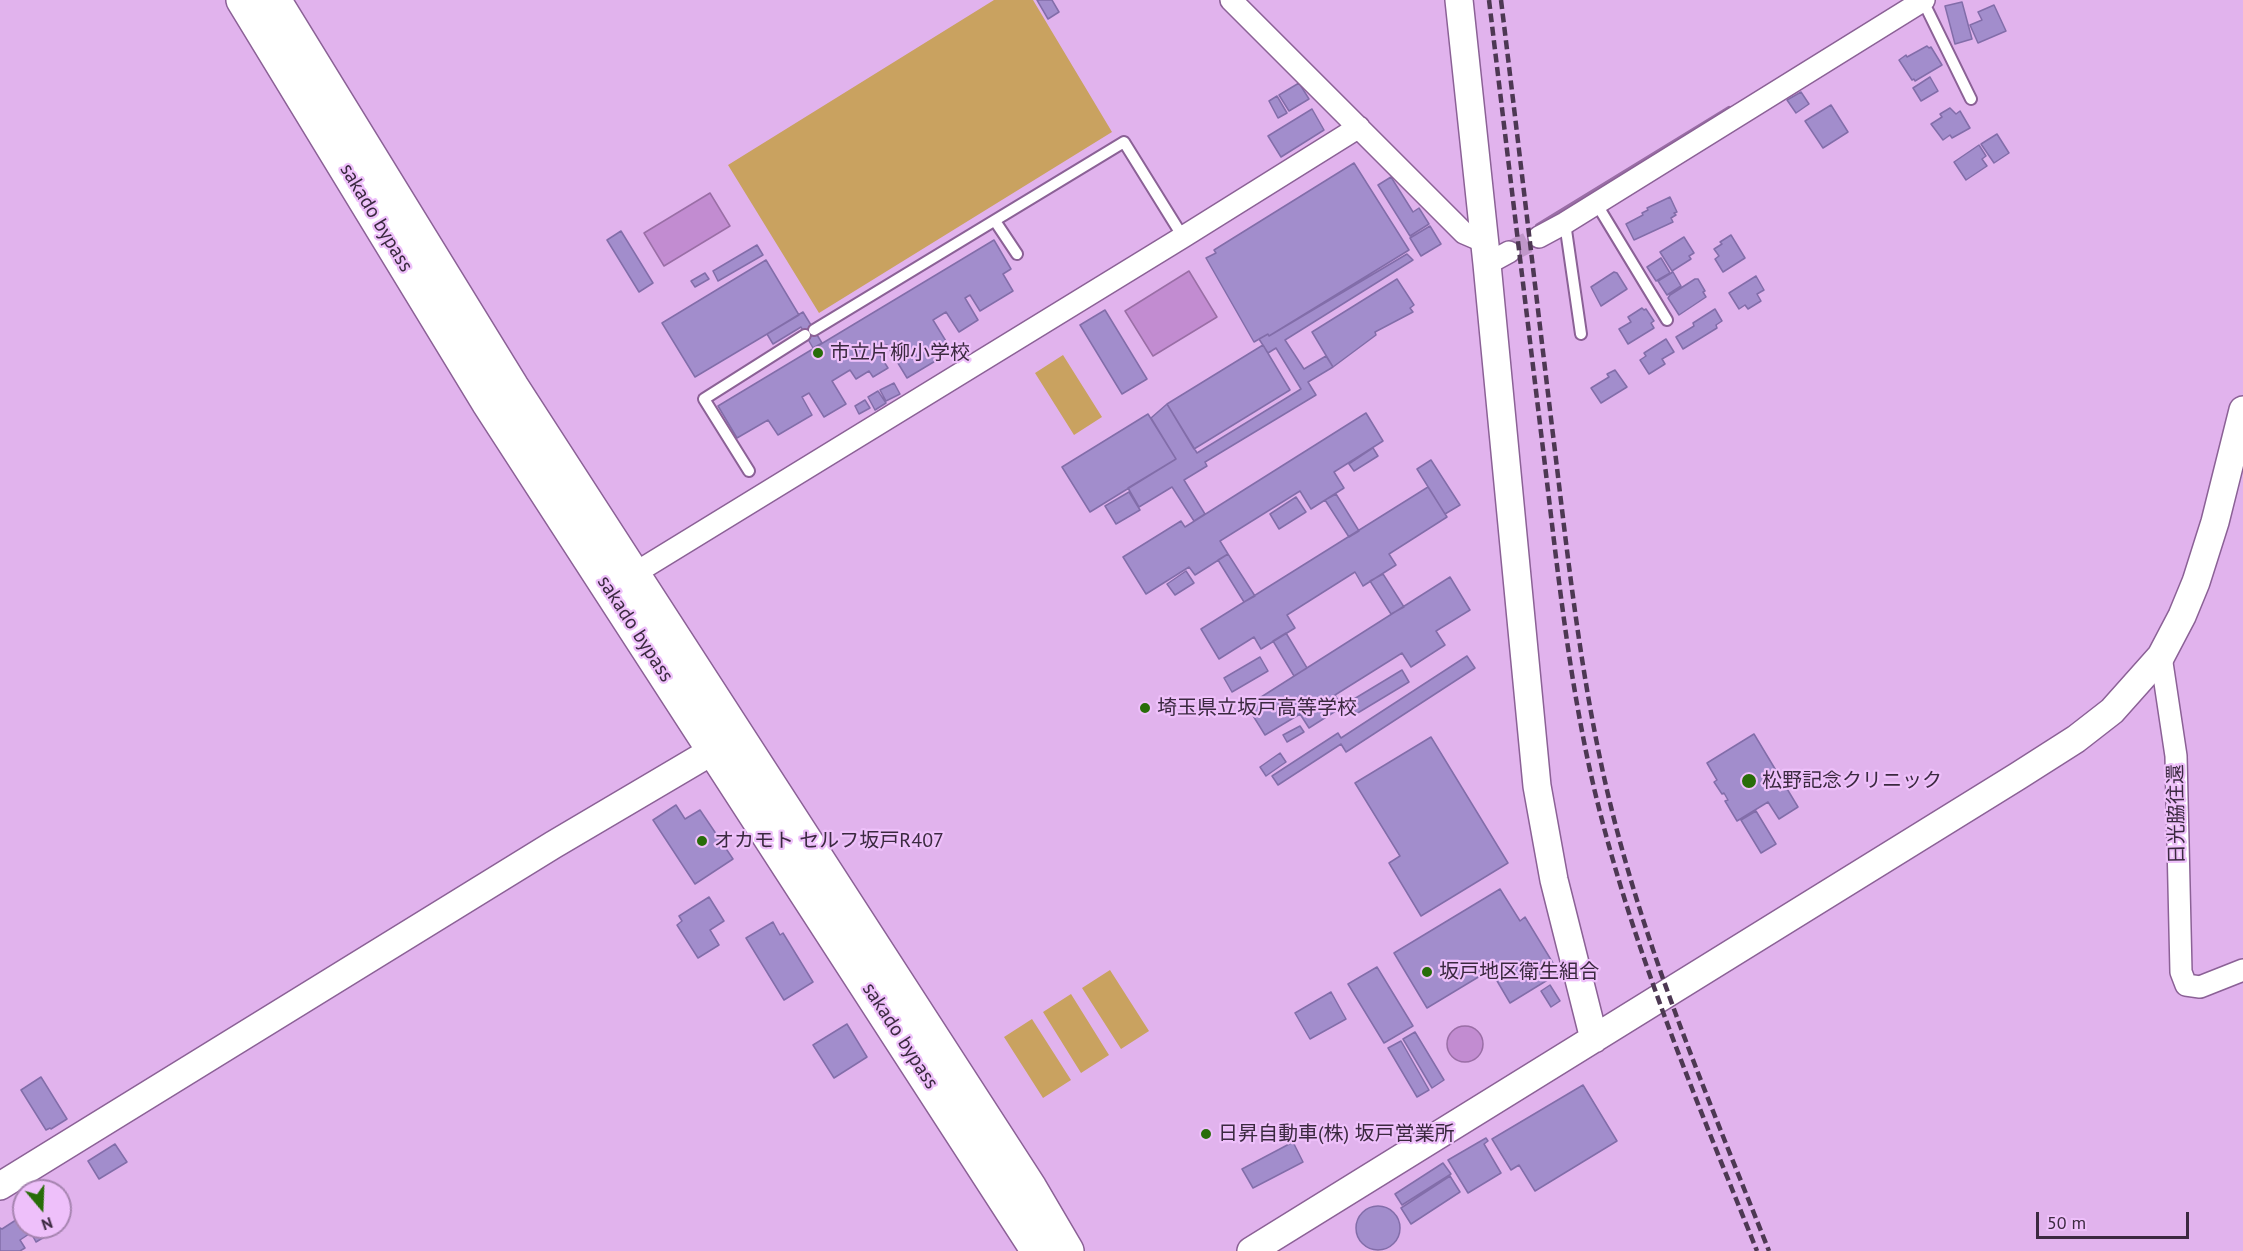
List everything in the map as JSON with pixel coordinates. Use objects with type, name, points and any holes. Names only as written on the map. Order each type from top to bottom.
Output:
[{"type":"highway","name":"sakado bypass","points":[[243,0],[488,402],[1038,1251]]},
{"type":"highway","name":"sakado bypass","points":[[274,0],[468,318],[632,575],[1024,1178],[1067,1251]]},
{"type":"street","points":[[1231,0],[1464,233],[1494,253]]},
{"type":"street","points":[[1459,0],[1494,253],[1537,786],[1556,890],[1594,1039]]},
{"type":"street","points":[[1539,237],[1924,0]]},
{"type":"street","points":[[632,575],[1359,127]]},
{"type":"street","points":[[1251,1251],[2076,739],[2112,711],[2161,656],[2182,616],[2196,582],[2215,522],[2243,410]]},
{"type":"street","name":"日光脇往還","points":[[2161,656],[2176,756],[2181,972],[2186,986],[2200,987],[2243,970]]},
{"type":"street","points":[[0,1186],[553,845],[714,750]]},
{"type":"lane","points":[[1924,0],[1971,99]]},
{"type":"lane","points":[[749,471],[704,399],[810,332],[1124,142],[1183,237]]},
{"type":"lane","points":[[1596,203],[1667,320]]},
{"type":"lane","points":[[995,221],[1017,254]]},
{"type":"lane","points":[[1565,223],[1581,334]]},
{"type":"shaded area","points":[[994,0],[1033,0],[1112,132],[819,313],[728,165]]},
{"type":"shaded area","points":[[710,193],[730,226],[664,266],[644,233]]},
{"type":"shaded area","points":[[1189,271],[1217,317],[1153,356],[1125,311]]},
{"type":"shaded area","points":[[1063,355],[1102,417],[1074,435],[1035,373]]},
{"type":"shaded area","points":[[1110,970],[1149,1031],[1121,1049],[1082,988]]},
{"type":"shaded area","points":[[1071,994],[1109,1055],[1081,1073],[1043,1012]]},
{"type":"shaded area","points":[[1032,1019],[1071,1080],[1043,1098],[1004,1037]]},
{"type":"shaded area","points":[[1465,1026],[1478,1031],[1483,1044],[1478,1057],[1465,1062],[1452,1057],[1447,1044],[1452,1031]]},
{"type":"building","points":[[1037,0],[1052,0],[1059,12],[1048,19]]},
{"type":"building","points":[[1962,2],[1972,39],[1955,44],[1945,6]]},
{"type":"building","points":[[1994,5],[2006,31],[1978,43],[1970,25],[1982,20],[1978,12]]},
{"type":"building","points":[[1927,46],[1931,47],[1942,65],[1915,81],[1912,80],[1899,60]]},
{"type":"building","points":[[1930,77],[1938,91],[1921,101],[1913,88]]},
{"type":"building","points":[[1299,83],[1309,99],[1289,111],[1279,95]]},
{"type":"building","points":[[1801,92],[1809,104],[1796,113],[1787,100]]},
{"type":"building","points":[[1277,96],[1287,113],[1278,118],[1269,101]]},
{"type":"building","points":[[1831,105],[1848,132],[1823,148],[1805,121]]},
{"type":"building","points":[[1950,108],[1956,114],[1960,111],[1970,128],[1952,138],[1950,135],[1943,140],[1931,124],[1942,117],[1940,114]]},
{"type":"building","points":[[1312,109],[1324,130],[1281,157],[1268,136]]},
{"type":"building","points":[[1997,134],[2009,153],[1994,163],[1981,144]]},
{"type":"building","points":[[1979,145],[1986,156],[1982,159],[1987,166],[1966,180],[1954,162]]},
{"type":"building","points":[[1354,163],[1409,250],[1269,336],[1268,334],[1254,342],[1206,258],[1216,253],[1214,250]]},
{"type":"building","points":[[1391,177],[1413,212],[1419,208],[1429,224],[1410,236],[1378,185]]},
{"type":"building","points":[[1670,197],[1677,212],[1671,218],[1673,222],[1634,240],[1626,224],[1643,215],[1642,213],[1648,210],[1647,208]]},
{"type":"building","points":[[1430,226],[1441,244],[1421,256],[1410,238]]},
{"type":"building","points":[[621,231],[653,283],[639,292],[607,240]]},
{"type":"building","points":[[1731,235],[1745,258],[1723,272],[1715,259],[1719,256],[1714,249]]},
{"type":"building","points":[[1684,237],[1694,253],[1689,256],[1691,259],[1672,271],[1660,252]]},
{"type":"building","points":[[994,240],[1011,269],[1003,274],[1013,291],[980,311],[970,295],[965,298],[978,320],[959,332],[946,312],[933,320],[952,351],[907,378],[887,345],[877,351],[888,368],[873,377],[869,371],[856,379],[850,370],[832,381],[846,404],[824,417],[809,393],[802,397],[812,415],[778,435],[768,420],[737,438],[718,406]]},
{"type":"building","points":[[757,245],[763,255],[718,281],[713,271]]},
{"type":"building","points":[[1407,254],[1413,260],[1285,340],[1304,369],[1326,356],[1333,367],[1308,382],[1316,395],[1205,462],[1207,466],[1184,480],[1205,514],[1194,521],[1172,487],[1139,507],[1128,488],[1176,459],[1151,418],[1167,404],[1197,453],[1301,389],[1276,348],[1268,353],[1259,339],[1268,334],[1269,336]]},
{"type":"building","points":[[1661,258],[1670,273],[1656,281],[1647,267]]},
{"type":"building","points":[[766,260],[799,315],[695,377],[662,323]]},
{"type":"building","points":[[1614,272],[1627,289],[1601,306],[1591,287]]},
{"type":"building","points":[[1673,272],[1681,286],[1667,295],[1658,281]]},
{"type":"building","points":[[705,273],[709,279],[695,287],[691,281]]},
{"type":"building","points":[[1756,276],[1764,290],[1757,294],[1761,301],[1748,309],[1745,305],[1739,309],[1729,293]]},
{"type":"building","points":[[1397,279],[1414,305],[1410,308],[1413,312],[1375,332],[1376,335],[1333,367],[1312,332]]},
{"type":"building","points":[[1698,279],[1706,297],[1679,315],[1668,298]]},
{"type":"building","points":[[1642,308],[1646,309],[1654,321],[1651,323],[1654,328],[1628,344],[1619,329],[1631,322],[1628,317]]},
{"type":"building","points":[[1715,309],[1722,321],[1716,325],[1717,328],[1683,349],[1676,337]]},
{"type":"building","points":[[1105,310],[1147,379],[1122,394],[1080,325]]},
{"type":"building","points":[[803,312],[822,343],[813,348],[801,327],[773,344],[767,334]]},
{"type":"building","points":[[1666,339],[1674,352],[1662,359],[1665,364],[1649,374],[1640,360],[1646,356],[1644,353]]},
{"type":"building","points":[[1263,345],[1290,390],[1194,449],[1167,404]]},
{"type":"building","points":[[1615,370],[1627,387],[1601,403],[1591,388],[1609,377],[1607,374]]},
{"type":"building","points":[[894,383],[900,394],[886,401],[880,390]]},
{"type":"building","points":[[878,391],[886,403],[875,410],[868,397]]},
{"type":"building","points":[[865,400],[870,408],[859,414],[855,406]]},
{"type":"building","points":[[1366,413],[1383,441],[1334,472],[1344,488],[1311,509],[1300,491],[1220,541],[1228,554],[1195,575],[1189,567],[1146,594],[1123,557],[1181,521],[1185,527]]},
{"type":"building","points":[[1148,414],[1176,459],[1090,512],[1062,467]]},
{"type":"building","points":[[1373,448],[1378,456],[1354,471],[1349,464]]},
{"type":"building","points":[[1431,460],[1460,505],[1445,514],[1417,469]]},
{"type":"building","points":[[1428,487],[1447,517],[1389,554],[1396,565],[1363,586],[1355,572],[1287,615],[1295,628],[1261,649],[1254,637],[1219,659],[1201,629]]},
{"type":"building","points":[[1129,492],[1140,510],[1116,524],[1105,506]]},
{"type":"building","points":[[1336,494],[1359,531],[1349,537],[1325,500]]},
{"type":"building","points":[[1296,497],[1306,512],[1279,529],[1270,514]]},
{"type":"building","points":[[1228,554],[1255,596],[1244,602],[1218,560]]},
{"type":"building","points":[[1186,571],[1194,583],[1175,595],[1167,584]]},
{"type":"building","points":[[1383,574],[1404,607],[1391,614],[1370,581]]},
{"type":"building","points":[[1450,577],[1470,610],[1436,631],[1445,645],[1411,667],[1402,653],[1335,695],[1342,707],[1309,728],[1300,714],[1265,735],[1247,706]]},
{"type":"building","points":[[1286,633],[1307,668],[1294,676],[1273,641]]},
{"type":"building","points":[[1467,656],[1475,668],[1346,752],[1341,744],[1278,785],[1272,776],[1338,733],[1341,738]]},
{"type":"building","points":[[1260,657],[1268,671],[1232,692],[1224,678]]},
{"type":"building","points":[[1402,670],[1409,682],[1356,714],[1349,702]]},
{"type":"building","points":[[1300,726],[1304,732],[1287,742],[1283,735]]},
{"type":"building","points":[[1754,734],[1798,807],[1779,819],[1768,802],[1737,821],[1725,801],[1728,800],[1724,793],[1722,794],[1714,782],[1717,780],[1707,763]]},
{"type":"building","points":[[1431,737],[1508,863],[1421,916],[1389,863],[1400,856],[1355,783]]},
{"type":"building","points":[[1280,753],[1286,762],[1266,776],[1260,767]]},
{"type":"building","points":[[676,805],[685,819],[700,810],[733,859],[695,884],[653,820]]},
{"type":"building","points":[[1756,811],[1776,844],[1761,853],[1741,820]]},
{"type":"building","points":[[1500,889],[1520,921],[1525,917],[1559,973],[1510,1003],[1493,974],[1498,972],[1495,967],[1427,1008],[1394,953]]},
{"type":"building","points":[[709,897],[724,921],[710,930],[719,945],[698,958],[677,925],[682,921],[679,916]]},
{"type":"building","points":[[773,922],[780,935],[783,933],[813,982],[784,1000],[746,938]]},
{"type":"building","points":[[1377,967],[1413,1026],[1384,1043],[1348,984]]},
{"type":"building","points":[[1550,985],[1560,1001],[1551,1007],[1541,991]]},
{"type":"building","points":[[1331,992],[1346,1019],[1310,1039],[1295,1013]]},
{"type":"building","points":[[847,1024],[867,1057],[834,1078],[813,1045]]},
{"type":"building","points":[[1415,1032],[1444,1080],[1432,1088],[1403,1039]]},
{"type":"building","points":[[1401,1041],[1429,1090],[1417,1097],[1388,1048]]},
{"type":"building","points":[[41,1077],[67,1119],[46,1130],[21,1090]]},
{"type":"building","points":[[1583,1085],[1617,1141],[1535,1191],[1519,1165],[1511,1170],[1492,1139]]},
{"type":"building","points":[[1486,1138],[1488,1141],[1484,1144],[1501,1173],[1468,1193],[1448,1160]]},
{"type":"building","points":[[1293,1142],[1303,1162],[1253,1188],[1242,1169]]},
{"type":"building","points":[[115,1144],[127,1162],[99,1179],[88,1161]]},
{"type":"building","points":[[1443,1163],[1451,1174],[1402,1205],[1395,1194]]},
{"type":"building","points":[[1450,1176],[1460,1192],[1411,1224],[1401,1208]]},
{"type":"building","points":[[1378,1206],[1393,1213],[1400,1228],[1393,1243],[1378,1250],[1363,1243],[1356,1228],[1363,1213]]},
{"type":"building","points":[[12,1223],[12,1239],[22,1239],[25,1248],[20,1251],[0,1251],[0,1228]]},
{"type":"waterway","points":[[1538,226],[1729,109]]},
{"type":"tunnel","points":[[1509,252],[1539,237]]},
{"type":"railway","points":[[1489,0],[1558,577],[1585,746],[1609,848],[1646,965],[1757,1251]]},
{"type":"railway","points":[[1501,0],[1572,592],[1596,740],[1619,838],[1651,943],[1708,1098],[1769,1251]]},
{"type":"place","name":"市立片柳小学校","points":[[818,353]]},
{"type":"place","name":"埼玉県立坂戸高等学校","points":[[1145,708]]},
{"type":"place","name":"松野記念クリニック","points":[[1749,781]]},
{"type":"place","name":"オカモト セルフ坂戸R407","points":[[702,841]]},
{"type":"place","name":"坂戸地区衛生組合","points":[[1427,972]]},
{"type":"place","name":"日昇自動車(株) 坂戸営業所","points":[[1206,1134]]}]
